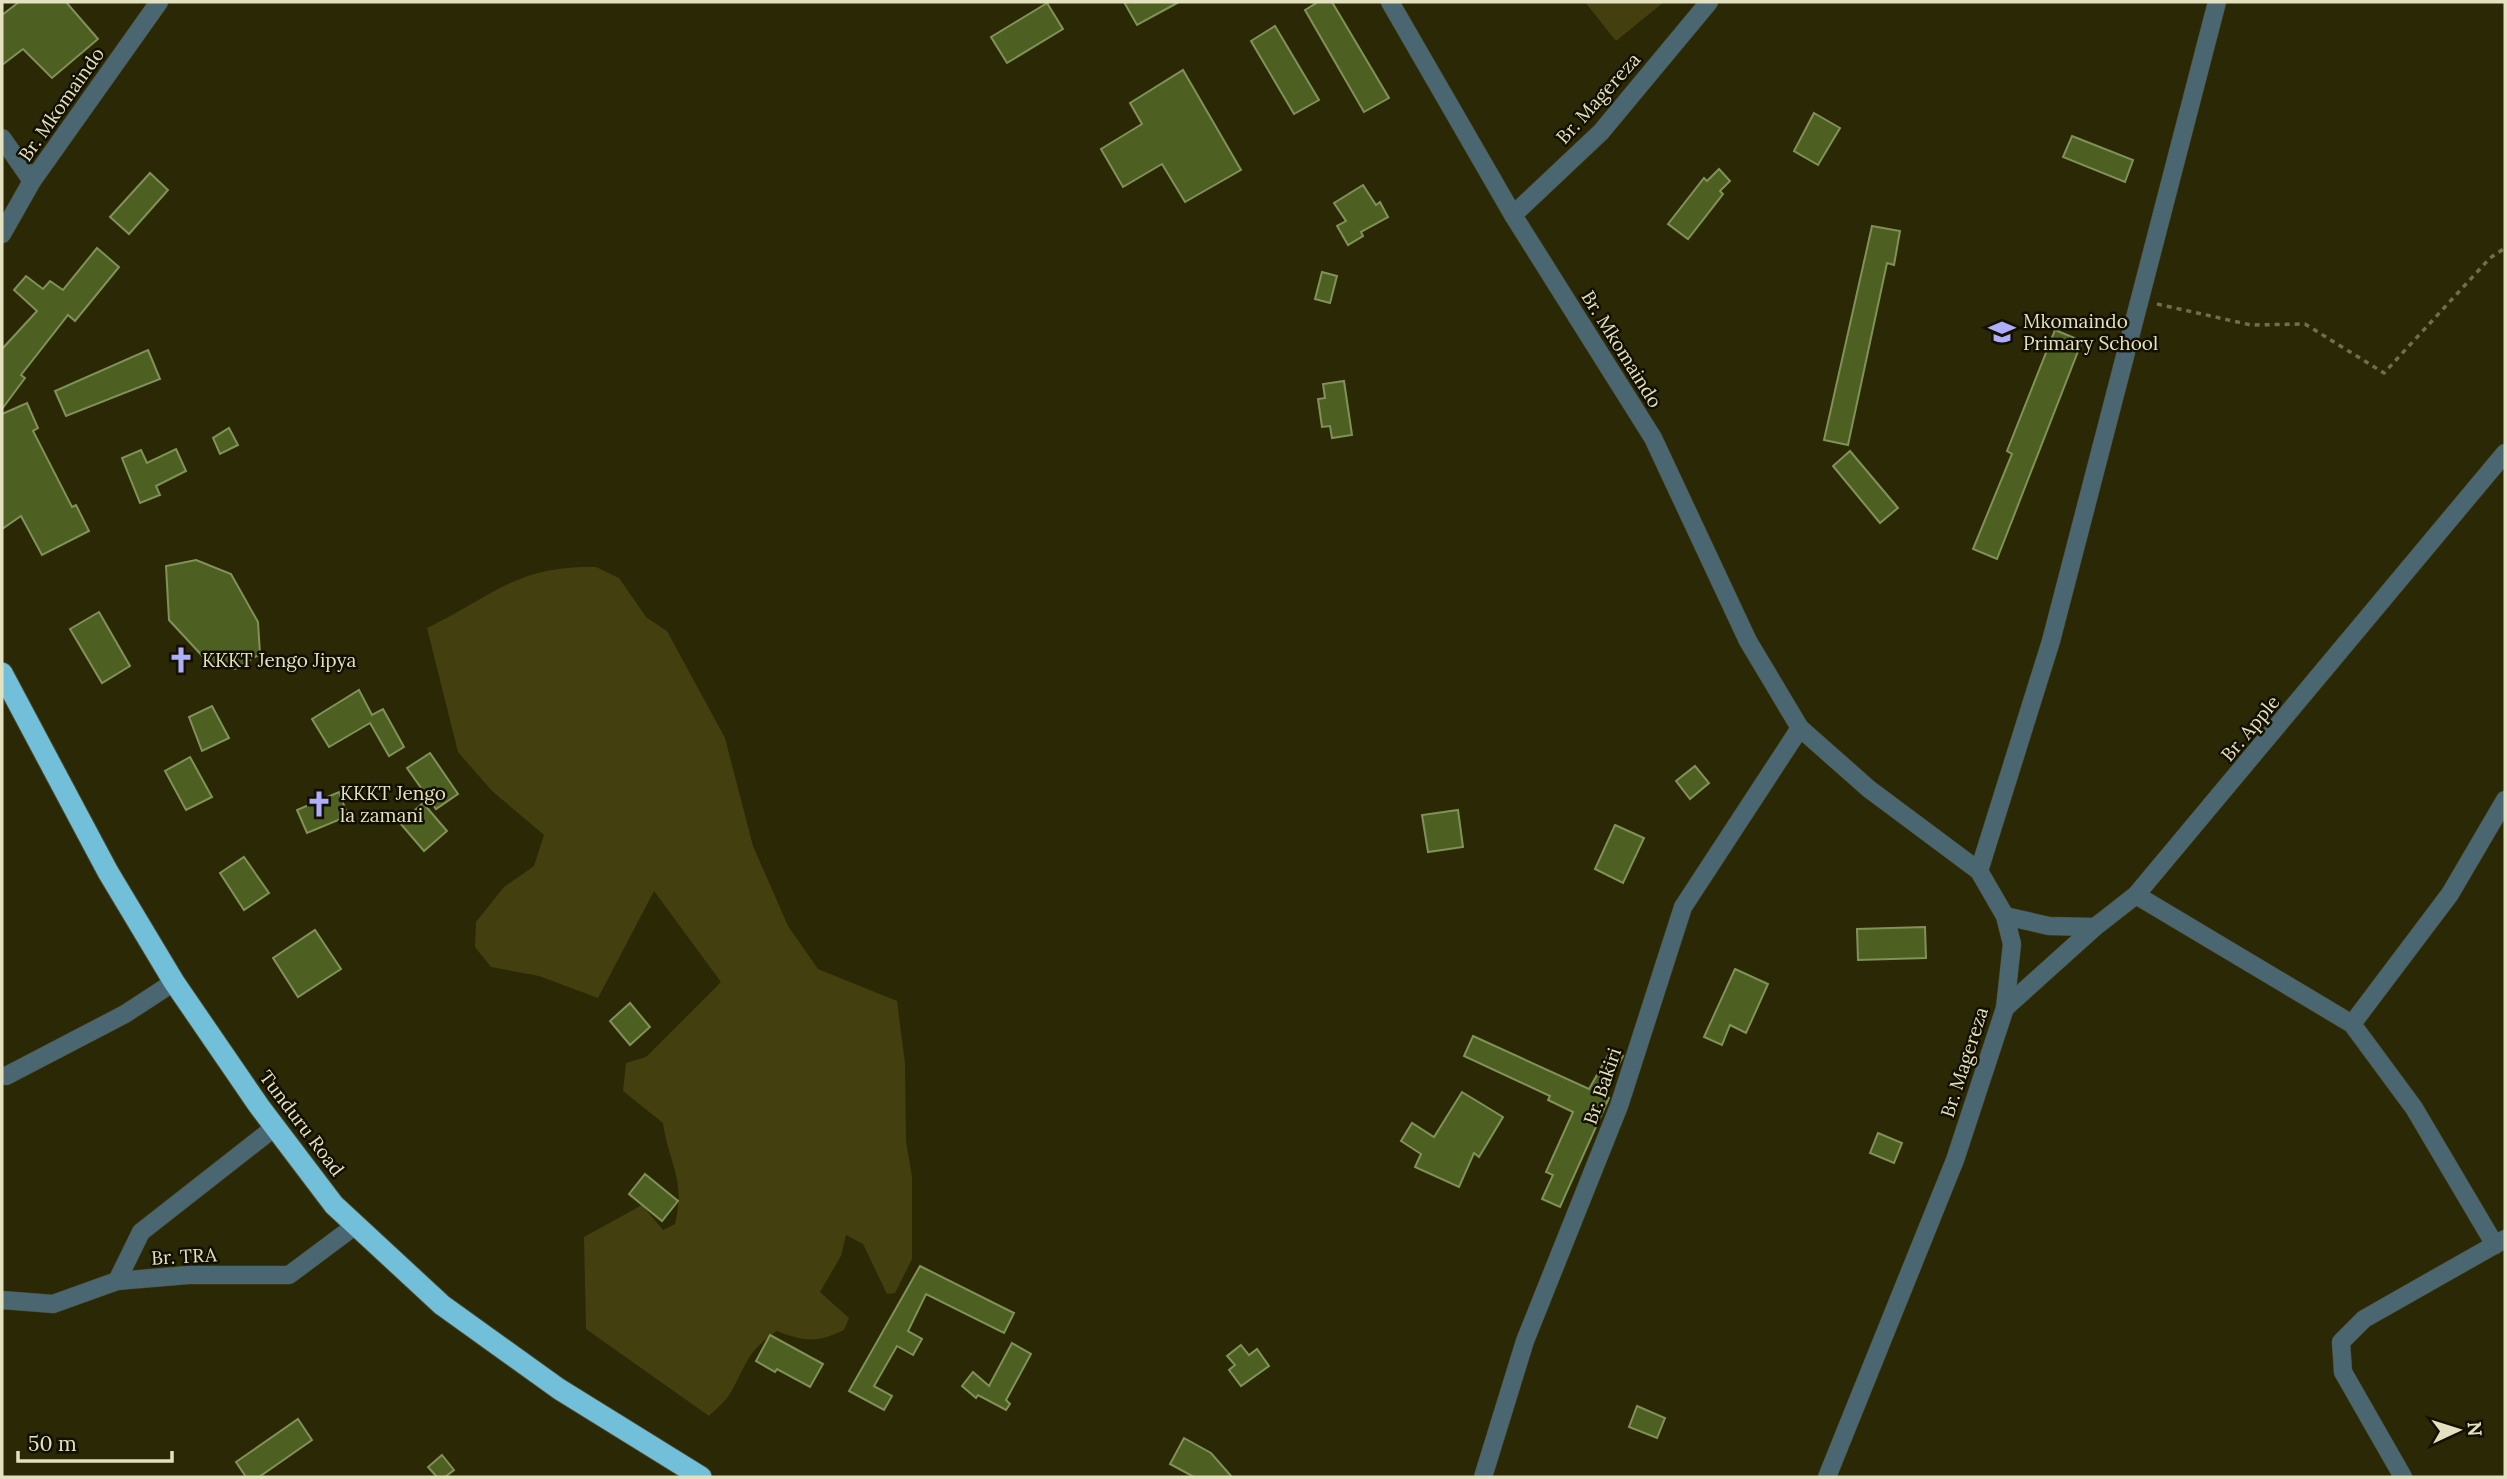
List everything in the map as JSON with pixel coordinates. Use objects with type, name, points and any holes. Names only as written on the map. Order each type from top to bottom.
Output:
[{"type":"highway","name":"Tunduru Road","points":[[2,673],[108,872],[174,982],[334,1205],[442,1305],[559,1389],[701,1477]]},
{"type":"street","name":"Br. Mkomaindo","points":[[2,234],[32,181],[159,2]]},
{"type":"street","name":"Br. Mkomaindo","points":[[1390,2],[1513,215],[1653,438],[1748,641],[1800,728]]},
{"type":"street","name":"Br. Magereza","points":[[1513,215],[1601,132],[1709,2]]},
{"type":"street","points":[[1979,872],[2051,641],[2217,2]]},
{"type":"street","points":[[2,138],[32,181]]},
{"type":"street","name":"Br. Apple","points":[[2005,1008],[2095,927],[2136,895],[2505,453]]},
{"type":"street","name":"Br. Magereza","points":[[1800,728],[1869,789],[1979,872],[2006,916],[2012,944],[2005,1008],[1955,1160],[1827,1477]]},
{"type":"street","name":"Br. Bakiri","points":[[1483,1477],[1525,1341],[1619,1106],[1683,907],[1800,728]]},
{"type":"street","points":[[2353,1024],[2450,894],[2505,800]]},
{"type":"street","points":[[2136,895],[2353,1024],[2414,1108],[2500,1242],[2364,1319],[2341,1342],[2343,1372],[2403,1477]]},
{"type":"street","points":[[2006,916],[2049,926],[2095,927]]},
{"type":"street","points":[[6,1076],[125,1014],[174,982]]},
{"type":"street","points":[[117,1281],[141,1232],[275,1126]]},
{"type":"street","name":"Br. TRA","points":[[2,1300],[53,1304],[117,1281],[188,1275],[289,1275],[356,1225]]},
{"type":"path","points":[[2138,300],[2250,325],[2305,324],[2384,373],[2490,258],[2505,248]]},
{"type":"shaded area","points":[[1585,2],[1664,2],[1616,41]]},
{"type":"shaded area","points":[[596,567],[619,578],[646,617],[667,631],[725,738],[753,846],[788,926],[818,969],[897,1001],[905,1063],[906,1141],[912,1177],[912,1259],[895,1293],[887,1294],[863,1244],[846,1235],[841,1256],[820,1292],[849,1318],[844,1330],[811,1340],[777,1331],[754,1351],[729,1395],[709,1416],[586,1329],[584,1237],[642,1205],[663,1230],[675,1224],[678,1183],[663,1123],[623,1091],[626,1063],[646,1057],[721,982],[654,891],[598,998],[539,976],[491,967],[475,947],[476,922],[504,887],[534,866],[544,835],[492,791],[458,752],[427,628],[525,577],[546,571]]},
{"type":"building","points":[[19,2],[66,2],[98,39],[52,78],[23,49],[2,65],[2,15]]},
{"type":"building","points":[[1124,2],[1179,2],[1137,25]]},
{"type":"building","points":[[1318,2],[1332,2],[1389,98],[1364,112],[1305,10]]},
{"type":"building","points":[[1047,3],[1063,29],[1007,63],[991,37]]},
{"type":"building","points":[[1275,26],[1319,100],[1294,114],[1251,41]]},
{"type":"building","points":[[1183,70],[1241,170],[1185,202],[1162,164],[1123,187],[1101,149],[1142,124],[1130,103]]},
{"type":"building","points":[[1814,113],[1840,128],[1818,165],[1794,151]]},
{"type":"building","points":[[2072,136],[2133,160],[2125,182],[2063,157]]},
{"type":"building","points":[[1719,169],[1730,181],[1720,191],[1723,194],[1688,239],[1668,224],[1704,178],[1707,181]]},
{"type":"building","points":[[150,173],[168,190],[129,234],[110,217]]},
{"type":"building","points":[[1363,185],[1376,205],[1380,202],[1388,217],[1361,232],[1363,236],[1348,245],[1337,226],[1346,221],[1334,203]]},
{"type":"building","points":[[1872,226],[1900,231],[1894,265],[1887,263],[1848,445],[1824,440]]},
{"type":"building","points":[[97,248],[119,267],[75,321],[68,315],[21,375],[25,378],[2,409],[2,349],[37,311],[14,290],[26,276],[43,289],[50,281],[63,290]]},
{"type":"building","points":[[1322,272],[1337,276],[1330,303],[1315,299]]},
{"type":"building","points":[[2055,330],[2082,341],[1997,559],[1973,549],[2012,454],[2007,451]]},
{"type":"building","points":[[148,350],[160,379],[66,416],[55,391]]},
{"type":"building","points":[[1344,381],[1352,435],[1332,438],[1330,426],[1322,427],[1318,399],[1325,398],[1323,384]]},
{"type":"building","points":[[27,403],[38,428],[33,431],[72,507],[76,505],[89,531],[42,555],[21,516],[2,529],[2,414]]},
{"type":"building","points":[[229,428],[238,445],[220,454],[213,438]]},
{"type":"building","points":[[176,449],[186,471],[156,486],[160,495],[140,503],[122,458],[141,450],[147,463]]},
{"type":"building","points":[[1850,451],[1898,508],[1880,523],[1833,466]]},
{"type":"building","points":[[196,560],[231,574],[258,622],[260,654],[235,669],[207,661],[169,620],[166,566]]},
{"type":"building","points":[[99,612],[130,666],[102,683],[70,629]]},
{"type":"building","points":[[359,690],[372,715],[383,709],[404,747],[389,756],[370,723],[329,747],[312,719]]},
{"type":"building","points":[[212,706],[229,738],[202,751],[189,717]]},
{"type":"building","points":[[430,753],[458,794],[436,809],[407,768]]},
{"type":"building","points":[[190,757],[212,797],[186,810],[165,771]]},
{"type":"building","points":[[1695,766],[1709,783],[1690,799],[1676,781]]},
{"type":"building","points":[[339,792],[348,816],[307,833],[297,810]]},
{"type":"building","points":[[423,803],[447,831],[424,851],[400,823]]},
{"type":"building","points":[[1458,810],[1463,847],[1428,852],[1422,815]]},
{"type":"building","points":[[1615,825],[1644,838],[1623,883],[1595,869]]},
{"type":"building","points":[[244,857],[269,893],[244,910],[220,873]]},
{"type":"building","points":[[1925,927],[1926,958],[1858,960],[1857,929]]},
{"type":"building","points":[[315,930],[341,969],[298,997],[273,958]]},
{"type":"building","points":[[1735,969],[1768,984],[1746,1033],[1730,1025],[1722,1045],[1704,1037]]},
{"type":"building","points":[[630,1003],[650,1027],[630,1045],[610,1021]]},
{"type":"building","points":[[1473,1036],[1589,1089],[1611,1050],[1623,1056],[1603,1095],[1609,1098],[1560,1207],[1542,1199],[1553,1175],[1546,1172],[1573,1112],[1548,1100],[1550,1096],[1464,1056]]},
{"type":"building","points":[[1462,1092],[1503,1117],[1479,1157],[1474,1153],[1459,1187],[1415,1167],[1421,1154],[1401,1141],[1412,1123],[1434,1137]]},
{"type":"building","points":[[1878,1133],[1902,1143],[1894,1163],[1870,1153]]},
{"type":"building","points":[[645,1174],[678,1201],[662,1221],[629,1194]]},
{"type":"building","points":[[920,1266],[1014,1313],[1004,1333],[926,1294],[908,1331],[922,1339],[913,1355],[897,1346],[874,1386],[892,1396],[884,1410],[849,1391]]},
{"type":"building","points":[[770,1335],[823,1364],[810,1387],[756,1361]]},
{"type":"building","points":[[1012,1343],[1031,1354],[1006,1400],[1010,1404],[1006,1410],[978,1395],[976,1398],[962,1386],[973,1372],[989,1386]]},
{"type":"building","points":[[1241,1345],[1249,1355],[1257,1349],[1269,1366],[1241,1386],[1229,1370],[1235,1365],[1227,1356]]},
{"type":"building","points":[[1637,1406],[1665,1418],[1657,1438],[1629,1427]]},
{"type":"building","points":[[298,1419],[312,1440],[259,1477],[246,1477],[236,1462]]},
{"type":"building","points":[[1184,1438],[1211,1453],[1232,1477],[1194,1477],[1170,1464]]},
{"type":"building","points":[[442,1455],[454,1470],[445,1477],[437,1477],[428,1467]]},
{"type":"place","name":"Mkomaindo Primary School","points":[[2002,332]]},
{"type":"place","name":"KKKT Jengo Jipya","points":[[181,660]]},
{"type":"place","name":"KKKT Jengo la zamani","points":[[319,804]]}]
